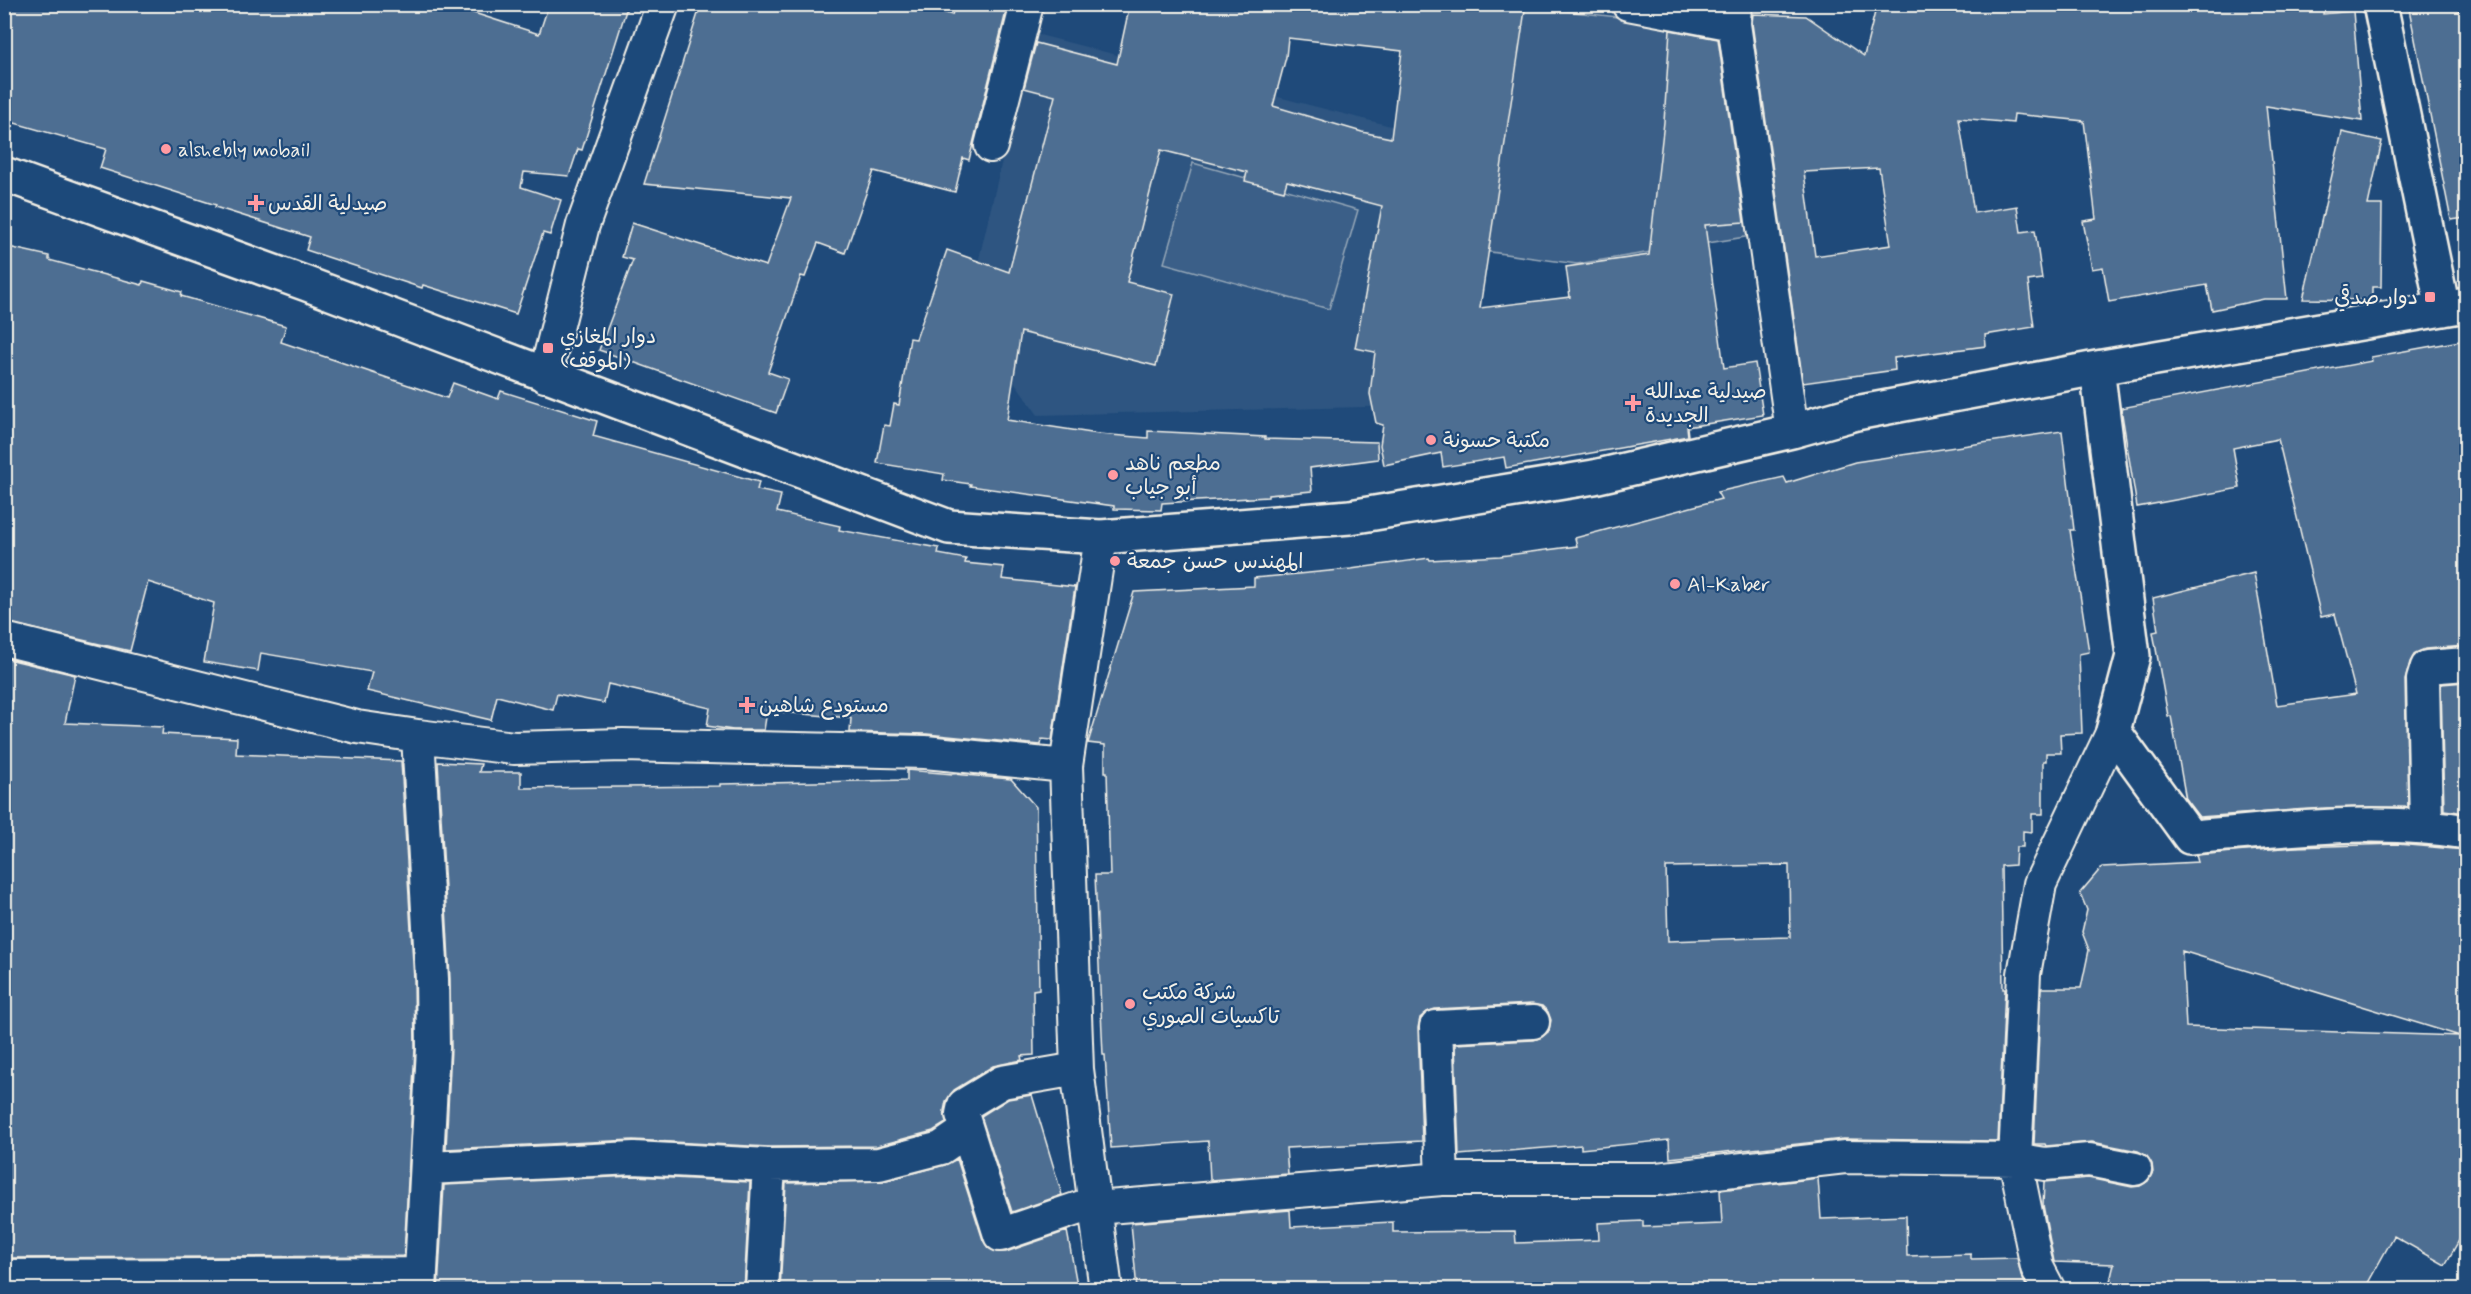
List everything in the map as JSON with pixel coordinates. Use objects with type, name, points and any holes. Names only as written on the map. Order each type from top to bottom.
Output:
[{"type":"street","points":[[545,376],[583,225],[663,4]]},
{"type":"street","points":[[991,146],[1027,4]]},
{"type":"street","points":[[1628,4],[1734,14],[1792,431]]},
{"type":"street","points":[[4,174],[307,284],[545,376],[950,527],[1101,537],[1350,517],[1594,477],[1792,431],[1856,413],[2097,368],[2455,307],[2380,4]]},
{"type":"street","points":[[2049,1290],[2037,1267],[2015,1159],[2024,975],[2040,884],[2113,730],[2133,656],[2097,368]]},
{"type":"street","points":[[1101,537],[1066,766],[1077,1068],[1106,1290]]},
{"type":"street","points":[[4,639],[357,727],[514,748],[623,745],[925,752],[1066,766]]},
{"type":"street","points":[[2426,825],[2423,680],[2427,667],[2466,664]]},
{"type":"street","points":[[2113,730],[2190,837],[2324,827],[2426,825],[2466,832]]},
{"type":"street","points":[[4,1276],[420,1282],[432,1047],[432,979],[418,736]]},
{"type":"street","points":[[1442,1179],[1436,1027],[1533,1022]]},
{"type":"street","points":[[1077,1068],[1002,1082],[964,1105],[962,1114],[1000,1235],[1082,1207],[1096,1208],[1442,1179],[1657,1179],[1845,1157],[2015,1159],[2045,1164],[2089,1160],[2135,1169]]},
{"type":"street","points":[[426,1168],[634,1158],[769,1165],[879,1164],[941,1148],[967,1130]]},
{"type":"street","points":[[762,1290],[769,1165]]},
{"type":"shaded area","points":[[1461,5],[1513,5],[1731,30],[1751,236],[1577,264],[1426,243]]},
{"type":"shaded area","points":[[1032,33],[1437,138],[1406,406],[1038,415],[966,314]]},
{"type":"shaded area","points":[[1193,163],[1358,210],[1329,309],[1164,263]]},
{"type":"building","points":[[4,4],[446,4],[539,34],[549,4],[628,4],[582,150],[578,149],[569,176],[524,172],[521,187],[561,200],[550,235],[543,233],[516,314],[423,285],[422,288],[306,250],[310,237],[100,168],[106,149],[4,120]]},
{"type":"building","points":[[701,4],[919,4],[952,15],[955,4],[1008,4],[969,160],[963,158],[955,192],[874,171],[845,253],[818,243],[805,277],[801,276],[768,372],[788,379],[776,413],[599,350],[633,260],[622,257],[632,223],[766,266],[791,198],[644,184]]},
{"type":"building","points":[[1130,4],[1485,4],[1525,10],[1480,308],[1570,297],[1566,267],[1649,255],[1664,122],[1670,30],[1718,39],[1744,222],[1705,225],[1724,368],[1755,363],[1763,415],[1687,427],[1688,436],[1506,468],[1504,457],[1443,467],[1441,453],[1384,465],[1380,445],[1383,425],[1376,423],[1370,394],[1375,352],[1355,348],[1382,206],[1287,181],[1284,191],[1245,181],[1247,172],[1161,150],[1127,282],[1174,294],[1156,366],[1021,332],[1007,420],[1098,434],[1148,438],[1148,431],[1265,437],[1265,439],[1377,442],[1378,459],[1310,468],[1312,491],[1268,495],[1268,497],[1162,503],[1161,510],[1114,509],[1114,506],[970,486],[971,484],[943,480],[944,474],[877,463],[884,425],[890,426],[894,404],[899,405],[910,338],[916,339],[947,250],[1009,272],[1055,96],[1024,88],[1036,43],[1117,64]],"holes":[[[1288,38],[1402,51],[1391,138],[1273,106],[1286,57]]]},
{"type":"building","points":[[1877,4],[2324,4],[2323,14],[2353,11],[2362,121],[2266,106],[2287,299],[2264,299],[2212,310],[2207,285],[2109,302],[2103,267],[2092,269],[2083,221],[2096,219],[2084,121],[2014,114],[2013,123],[1959,118],[1974,213],[2017,206],[2021,232],[2035,230],[2042,279],[2028,281],[2034,327],[1985,335],[1986,346],[1894,358],[1895,370],[1803,383],[1752,23],[1753,14],[1806,16],[1864,56]],"holes":[[[1879,168],[1891,245],[1815,256],[1804,172]]]},
{"type":"building","points":[[2408,4],[2458,4],[2459,11],[2466,9],[2466,218],[2451,220]]},
{"type":"building","points":[[2342,132],[2382,141],[2368,205],[2382,205],[2381,287],[2372,287],[2372,300],[2303,299]]},
{"type":"building","points":[[4,246],[49,256],[49,260],[142,285],[143,281],[182,292],[181,296],[286,326],[281,342],[447,398],[453,383],[498,399],[501,391],[597,421],[593,436],[759,482],[757,490],[781,495],[777,512],[840,526],[839,530],[939,548],[938,554],[966,559],[965,563],[1004,567],[1002,579],[1075,587],[1052,740],[1042,739],[1041,745],[927,734],[850,732],[851,718],[767,711],[764,730],[733,730],[707,726],[710,708],[608,684],[604,703],[557,694],[553,710],[497,696],[491,720],[367,691],[372,672],[261,653],[258,671],[204,662],[214,603],[148,582],[130,651],[4,622]]},
{"type":"building","points":[[2466,340],[2466,646],[2425,649],[2415,653],[2410,662],[2405,680],[2408,807],[2328,808],[2199,817],[2186,800],[2171,716],[2168,716],[2153,632],[2158,631],[2153,598],[2254,573],[2277,705],[2356,694],[2335,614],[2321,617],[2278,439],[2233,448],[2240,488],[2137,507],[2121,408],[2372,361],[2371,357]]},
{"type":"building","points":[[2062,431],[2074,530],[2070,530],[2089,652],[2079,654],[2082,733],[2060,734],[2061,753],[2046,753],[2046,761],[2043,761],[2043,814],[2032,814],[2032,832],[2023,831],[2023,847],[2016,847],[2015,865],[2001,866],[2003,989],[2005,989],[1998,1141],[1843,1139],[1670,1158],[1669,1140],[1581,1149],[1581,1145],[1459,1155],[1455,1044],[1534,1040],[1542,1037],[1549,1031],[1551,1020],[1548,1012],[1542,1006],[1532,1004],[1435,1009],[1420,1018],[1418,1028],[1422,1141],[1286,1148],[1288,1174],[1210,1180],[1208,1141],[1111,1148],[1105,1055],[1103,1055],[1095,875],[1110,875],[1107,772],[1105,772],[1105,745],[1088,743],[1134,592],[1254,586],[1254,578],[1351,569],[1429,558],[1430,560],[1500,556],[1577,546],[1575,538],[1721,499],[1717,492],[1784,477],[1787,483],[1855,462]],"holes":[[[1789,865],[1790,937],[1668,941],[1666,867]]]},
{"type":"building","points":[[4,658],[75,675],[65,723],[163,727],[162,734],[237,738],[236,754],[401,761],[414,980],[415,1048],[404,1256],[4,1258]]},
{"type":"building","points":[[2466,682],[2466,813],[2444,810],[2441,684]]},
{"type":"building","points":[[438,762],[481,764],[479,772],[521,772],[521,788],[720,786],[720,784],[907,780],[907,770],[1011,779],[1036,807],[1039,989],[1033,990],[1034,1055],[1021,1056],[1022,1060],[993,1066],[954,1090],[946,1101],[944,1111],[946,1123],[933,1131],[877,1146],[769,1147],[633,1140],[446,1149],[451,1048],[450,979]]},
{"type":"building","points":[[2397,844],[2466,850],[2466,1228],[2445,1265],[2394,1236],[2364,1290],[2108,1290],[2114,1264],[2054,1262],[2043,1205],[2044,1182],[2088,1178],[2132,1187],[2140,1186],[2148,1181],[2153,1172],[2152,1164],[2147,1156],[2138,1151],[2092,1142],[2046,1146],[2045,1144],[2034,1144],[2041,988],[2081,988],[2089,950],[2082,932],[2087,910],[2080,893],[2102,867],[2198,862],[2196,855],[2295,847]],"holes":[[[2182,951],[2460,1036],[2186,1027]]]},
{"type":"building","points":[[1032,1095],[1062,1195],[1012,1212],[981,1116],[1008,1099]]},
{"type":"building","points":[[957,1159],[983,1240],[988,1248],[996,1252],[1006,1252],[1067,1231],[1078,1290],[780,1290],[786,1183],[883,1181],[945,1165]]},
{"type":"building","points":[[634,1176],[750,1182],[744,1290],[438,1290],[444,1185]]},
{"type":"building","points":[[1818,1178],[1821,1219],[1906,1216],[1907,1256],[1971,1254],[1971,1259],[2017,1258],[2028,1290],[1137,1290],[1131,1223],[1290,1210],[1291,1227],[1393,1222],[1393,1232],[1515,1231],[1516,1243],[1599,1240],[1598,1223],[1643,1221],[1643,1227],[1722,1224],[1720,1190]]},
{"type":"place","name":"alshebly mobail","points":[[166,149]]},
{"type":"place","name":"صيدلية القدس","points":[[256,203]]},
{"type":"place","name":"دوار صدقي","points":[[2430,297]]},
{"type":"place","name":"دوار المغازي (الموقف)","points":[[548,348]]},
{"type":"place","name":"صيدلية عبدالله الجديدة","points":[[1633,403]]},
{"type":"place","name":"مكتبة حسونة","points":[[1431,440]]},
{"type":"place","name":"مطعم ناهد أبو جياب","points":[[1113,475]]},
{"type":"place","name":"المهندس حسن جمعة","points":[[1115,561]]},
{"type":"place","name":"Al-Kaber","points":[[1675,584]]},
{"type":"place","name":"مستودع شاهين","points":[[747,705]]},
{"type":"place","name":"شركة مكتب تاكسيات الصوري","points":[[1130,1004]]}]
